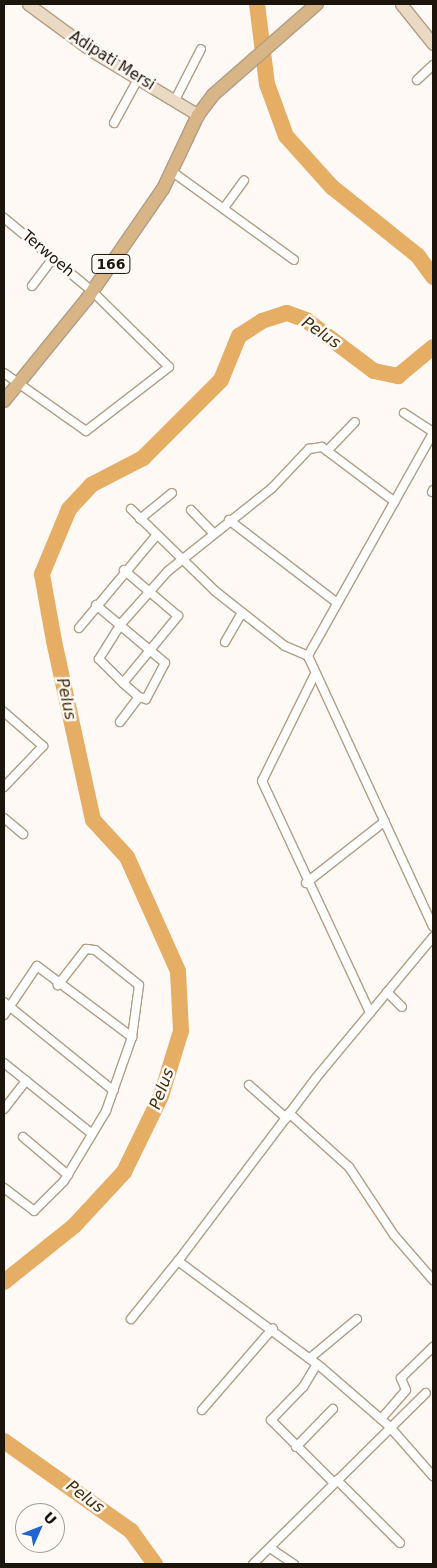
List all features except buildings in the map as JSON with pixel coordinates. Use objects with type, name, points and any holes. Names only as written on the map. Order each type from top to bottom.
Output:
[{"type":"main road","name":"166","points":[[4,401],[92,291],[174,173],[198,115],[229,77],[317,4]]},
{"type":"street","name":"Adipati Mersi","points":[[28,4],[138,79],[198,115]]},
{"type":"street","points":[[401,4],[433,44]]},
{"type":"street","points":[[175,100],[201,49]]},
{"type":"street","points":[[417,80],[433,65]]},
{"type":"street","points":[[114,123],[138,79]]},
{"type":"street","points":[[174,173],[294,260]]},
{"type":"street","points":[[224,208],[244,180]]},
{"type":"street","name":"Terwoeh","points":[[4,218],[92,291],[169,367],[86,432],[19,384]]},
{"type":"street","points":[[32,286],[53,258]]},
{"type":"street","points":[[4,373],[19,384]]},
{"type":"street","points":[[404,413],[433,433],[336,602],[308,656],[314,676],[385,821],[433,927]]},
{"type":"street","points":[[327,451],[355,422]]},
{"type":"street","points":[[96,605],[120,624],[150,650],[165,665],[146,698],[139,697],[99,659],[120,624],[149,590],[180,560],[272,488],[309,449],[322,446],[395,502]]},
{"type":"street","points":[[140,519],[172,493]]},
{"type":"street","points":[[131,509],[180,560],[242,612],[285,646],[308,656]]},
{"type":"street","points":[[191,510],[213,533]]},
{"type":"street","points":[[229,520],[336,602]]},
{"type":"street","points":[[79,628],[124,570],[156,536]]},
{"type":"street","points":[[123,683],[178,616],[124,570]]},
{"type":"street","points":[[225,642],[242,612]]},
{"type":"street","points":[[314,676],[262,781],[306,883],[370,1013]]},
{"type":"street","points":[[120,722],[139,697]]},
{"type":"street","points":[[4,712],[43,746],[4,787]]},
{"type":"street","points":[[4,818],[23,834]]},
{"type":"street","points":[[306,883],[385,821]]},
{"type":"street","points":[[131,1319],[178,1261],[288,1116],[433,937]]},
{"type":"street","points":[[4,1188],[35,1211],[68,1175],[114,1091],[132,1037],[139,985],[95,950],[86,949],[58,985]]},
{"type":"street","points":[[4,1015],[7,1004],[34,967],[132,1037]]},
{"type":"street","points":[[387,992],[402,1006]]},
{"type":"street","points":[[7,1004],[114,1091]]},
{"type":"street","points":[[4,1063],[92,1134]]},
{"type":"street","points":[[4,1109],[26,1081]]},
{"type":"street","points":[[249,1085],[349,1167],[394,1235],[433,1280]]},
{"type":"street","points":[[23,1137],[68,1175]]},
{"type":"street","points":[[178,1261],[273,1328],[310,1358],[389,1426],[433,1476]]},
{"type":"street","points":[[310,1358],[357,1319]]},
{"type":"street","points":[[202,1410],[273,1328]]},
{"type":"street","points":[[381,1419],[406,1390],[401,1378],[433,1347]]},
{"type":"street","points":[[317,1364],[303,1387],[271,1420],[296,1447],[400,1543]]},
{"type":"street","points":[[253,1564],[389,1426],[426,1393]]},
{"type":"street","points":[[296,1447],[333,1409]]},
{"type":"street","points":[[270,1548],[294,1564]]},
{"type":"waterway","name":"Pelus","points":[[257,4],[267,84],[286,136],[332,187],[418,256],[433,277]]},
{"type":"waterway","name":"Pelus","points":[[4,1282],[74,1226],[124,1172],[161,1096],[181,1031],[178,971],[127,857],[93,820],[54,641],[42,574],[69,509],[91,485],[143,458],[221,380],[239,336],[262,321],[287,313],[306,320],[374,371],[398,376],[433,347]]},
{"type":"waterway","name":"Pelus","points":[[4,1441],[131,1531],[155,1564]]}]
